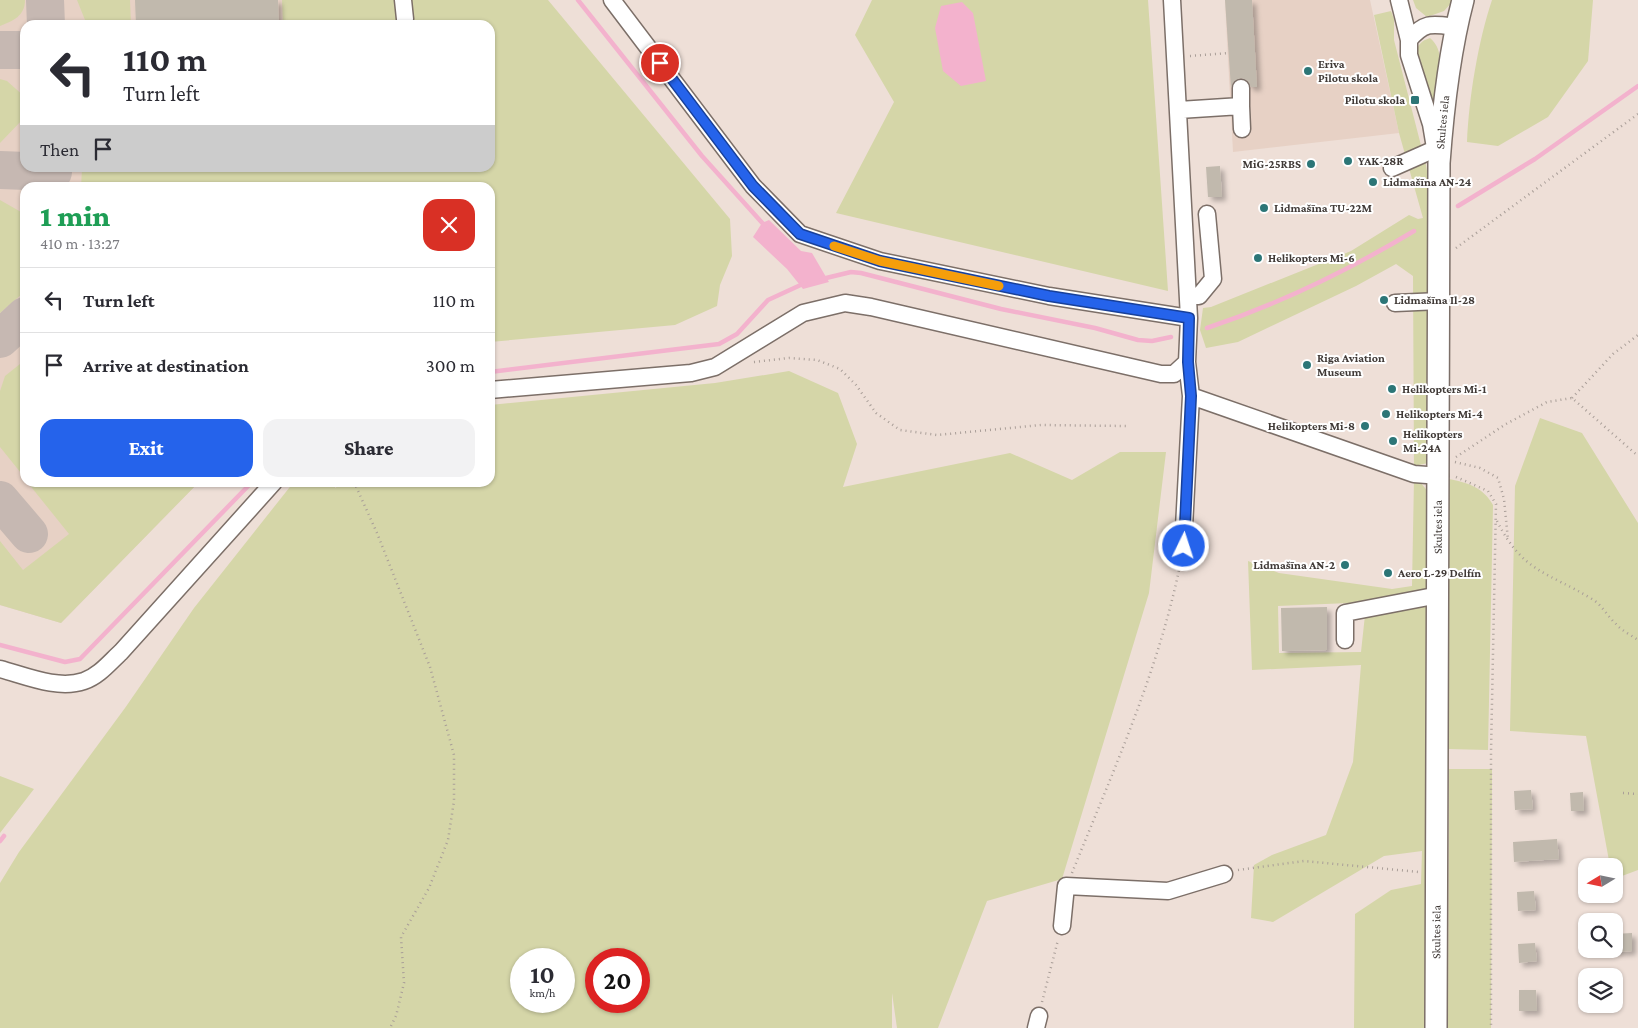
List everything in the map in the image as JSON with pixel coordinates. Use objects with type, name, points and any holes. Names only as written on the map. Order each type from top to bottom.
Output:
[{"type":"main road","name":"Skultes iela","points":[[1436,1028],[1440,476],[1440,260],[1437,156],[1456,27],[1463,0]]},
{"type":"lane","points":[[404,0],[405,19]]},
{"type":"lane","points":[[612,0],[753,186],[800,234],[880,261],[1049,296],[1189,318]]},
{"type":"lane","points":[[1172,0],[1188,296],[1188,362],[1191,396],[1184,546]]},
{"type":"lane","points":[[1392,168],[1437,156],[1431,124],[1413,69],[1409,40],[1399,0]]},
{"type":"lane","points":[[1409,40],[1418,29],[1432,24],[1456,27]]},
{"type":"lane","points":[[1241,88],[1242,129]]},
{"type":"lane","points":[[1179,110],[1241,106]]},
{"type":"lane","points":[[1188,296],[1199,296],[1213,279],[1207,214]]},
{"type":"lane","points":[[1395,303],[1440,301]]},
{"type":"lane","points":[[495,390],[691,373],[722,363],[803,313],[845,303],[871,307],[1162,374],[1174,374],[1188,362]]},
{"type":"lane","points":[[1191,396],[1392,469],[1414,474],[1440,476]]},
{"type":"lane","points":[[0,669],[47,682],[62,683],[85,681],[98,673],[121,652],[270,487]]},
{"type":"lane","points":[[1345,640],[1345,613],[1439,595]]},
{"type":"lane","points":[[1062,926],[1066,886],[1168,891],[1224,874]]},
{"type":"path","points":[[1175,57],[1229,53]]},
{"type":"path","points":[[1440,260],[1638,114]]},
{"type":"path","points":[[1508,542],[1504,499],[1498,478],[1480,468],[1449,460],[1462,455],[1506,424],[1547,402],[1572,398],[1613,354],[1638,335]]},
{"type":"path","points":[[752,362],[789,358],[817,360],[840,369],[856,385],[876,413],[900,430],[937,435],[1041,425],[1126,426]]},
{"type":"path","points":[[1572,398],[1638,456]]},
{"type":"path","points":[[1440,476],[1449,474],[1488,491],[1496,504],[1492,752],[1491,1028]]},
{"type":"path","points":[[356,487],[377,534],[430,668],[454,755],[454,801],[448,840],[429,888],[402,938],[404,983],[396,1016],[390,1028]]},
{"type":"path","points":[[1496,519],[1508,542],[1518,555],[1546,575],[1594,600],[1617,626],[1638,640]]},
{"type":"path","points":[[1066,886],[1138,709],[1173,600],[1184,546]]},
{"type":"path","points":[[1623,793],[1638,794]]},
{"type":"path","points":[[1224,874],[1304,861],[1438,874]]},
{"type":"path","points":[[1037,1022],[1062,926]]},
{"type":"shaded area","points":[[0,0],[292,0],[292,20],[20,20],[20,172],[296,172],[297,182],[20,182],[20,487],[194,487],[61,623],[0,605]]},
{"type":"shaded area","name":"Eriva Pilotu skola","points":[[1225,0],[1370,0],[1399,133],[1233,152]]},
{"type":"shaded area","points":[[962,2],[973,13],[986,81],[961,86],[943,71],[935,28],[941,6]]},
{"type":"shaded area","points":[[769,220],[801,251],[812,253],[829,282],[803,289],[787,269],[753,237],[762,223]]},
{"type":"green space","points":[[0,0],[25,0],[21,14],[14,20],[0,26]]},
{"type":"green space","points":[[77,0],[130,0],[131,20],[85,20]]},
{"type":"green space","points":[[282,0],[548,0],[730,219],[732,256],[720,285],[717,306],[675,325],[495,342],[495,182],[81,182],[82,172],[495,172],[495,20],[283,20]]},
{"type":"green space","points":[[872,0],[1148,0],[1168,291],[836,213],[894,102],[855,35]]},
{"type":"green space","points":[[1413,0],[1454,0],[1444,11],[1427,17],[1416,8]]},
{"type":"green space","points":[[1492,0],[1593,0],[1588,61],[1548,117],[1498,146],[1467,142],[1475,70],[1482,34]]},
{"type":"green space","points":[[1391,11],[1394,19],[1394,40],[1426,165],[1431,195],[1428,463],[1414,466],[1413,276],[1396,264],[1356,286],[1238,342],[1206,348],[1200,330],[1203,308],[1211,307],[1351,251],[1409,215],[1418,219],[1423,218],[1399,133],[1374,15]]},
{"type":"green space","points":[[1430,38],[1435,44],[1440,57],[1439,73],[1433,101],[1431,101],[1416,54],[1420,43]]},
{"type":"green space","points":[[0,79],[7,81],[20,93],[20,122],[0,143]]},
{"type":"green space","points":[[0,200],[20,211],[20,296],[0,313]]},
{"type":"green space","points":[[20,364],[20,472],[0,447],[0,391],[5,376]]},
{"type":"green space","points":[[789,371],[838,393],[857,444],[843,487],[1010,453],[1072,480],[1120,452],[1166,452],[1149,593],[1062,879],[987,901],[938,1028],[897,1028],[892,993],[892,1028],[0,1028],[0,883],[19,852],[125,708],[194,608],[290,487],[495,487],[495,405],[715,383]]},
{"type":"green space","points":[[1540,418],[1582,433],[1638,523],[1638,870],[1623,876],[1623,858],[1609,858],[1586,736],[1510,731],[1515,486]]},
{"type":"green space","points":[[1414,479],[1420,482],[1430,494],[1428,591],[1349,603],[1278,606],[1279,653],[1361,652],[1365,615],[1427,604],[1430,1028],[1354,1028],[1355,914],[1391,890],[1421,884],[1422,851],[1384,856],[1273,922],[1251,918],[1254,865],[1272,855],[1326,835],[1353,762],[1361,665],[1252,670],[1248,561],[1279,573],[1392,589],[1412,586]]},
{"type":"green space","points":[[1448,479],[1462,482],[1480,490],[1493,505],[1488,750],[1448,749]]},
{"type":"green space","points":[[31,487],[194,487],[61,623],[0,605],[0,541],[23,570],[69,534]]},
{"type":"green space","points":[[1449,769],[1492,769],[1491,1028],[1448,1028]]},
{"type":"green space","points":[[0,776],[34,789],[0,833]]},
{"type":"building","points":[[135,0],[278,0],[279,20],[136,20]]},
{"type":"building","points":[[1225,0],[1252,0],[1257,87],[1251,87],[1246,80],[1241,78],[1233,83],[1231,88]]},
{"type":"building","points":[[1220,166],[1222,197],[1208,197],[1206,167]]},
{"type":"building","points":[[1327,607],[1327,650],[1282,651],[1281,608]]},
{"type":"building","points":[[1531,790],[1533,809],[1515,810],[1514,791]]},
{"type":"building","points":[[1583,792],[1584,811],[1571,811],[1570,793]]},
{"type":"building","points":[[1557,839],[1559,859],[1514,862],[1513,842]]},
{"type":"building","points":[[1534,891],[1536,910],[1518,911],[1517,892]]},
{"type":"building","points":[[1632,933],[1632,951],[1623,952],[1623,934]]},
{"type":"building","points":[[1535,943],[1537,961],[1519,963],[1518,944]]},
{"type":"building","points":[[1519,990],[1536,990],[1537,1011],[1519,1011]]},
{"type":"waterway","points":[[578,0],[702,156],[765,226]]},
{"type":"waterway","points":[[1458,206],[1535,159],[1638,86]]},
{"type":"waterway","points":[[1207,328],[1234,319],[1313,285],[1414,231]]},
{"type":"waterway","points":[[822,279],[851,272],[861,273],[1001,309],[1095,328],[1138,340],[1152,341],[1171,337]]},
{"type":"waterway","points":[[495,371],[719,344],[737,334],[768,300],[805,283]]},
{"type":"waterway","points":[[0,645],[65,662],[80,659],[247,487]]},
{"type":"waterway","points":[[0,841],[4,836]]},
{"type":"taxiway","points":[[45,0],[46,20]]},
{"type":"taxiway","points":[[0,50],[20,50]]},
{"type":"taxiway","points":[[0,170],[20,171]]},
{"type":"taxiway","points":[[0,339],[20,321]]},
{"type":"taxiway","points":[[0,500],[29,534]]},
{"type":"slow traffic","points":[[834,246],[880,261],[999,286]]},
{"type":"place","name":"Eriva Pilotu skola","points":[[1308,71]]},
{"type":"place","name":"Pilotu skola","points":[[1415,100]]},
{"type":"place","name":"YAK-28R","points":[[1348,161]]},
{"type":"place","name":"MiG-25RBS","points":[[1311,164]]},
{"type":"place","name":"Lidmašīna AN-24","points":[[1373,182]]},
{"type":"place","name":"Lidmašīna TU-22M","points":[[1264,208]]},
{"type":"place","name":"Helikopters Mi-6","points":[[1258,258]]},
{"type":"place","name":"Lidmašīna Il-28","points":[[1384,300]]},
{"type":"place","name":"Riga Aviation Museum","points":[[1307,365]]},
{"type":"place","name":"Helikopters Mi-1","points":[[1392,389]]},
{"type":"place","name":"Helikopters Mi-4","points":[[1386,414]]},
{"type":"place","name":"Helikopters Mi-8","points":[[1365,426]]},
{"type":"place","name":"Helikopters Mi-24A","points":[[1393,441]]},
{"type":"place","name":"Lidmašīna AN-2","points":[[1345,565]]},
{"type":"place","name":"Aero L-29 Delfín","points":[[1388,573]]},
{"type":"route","points":[[660,63],[753,186],[800,234],[880,261],[1049,296],[1189,318],[1188,362],[1191,396],[1184,546]]}]
